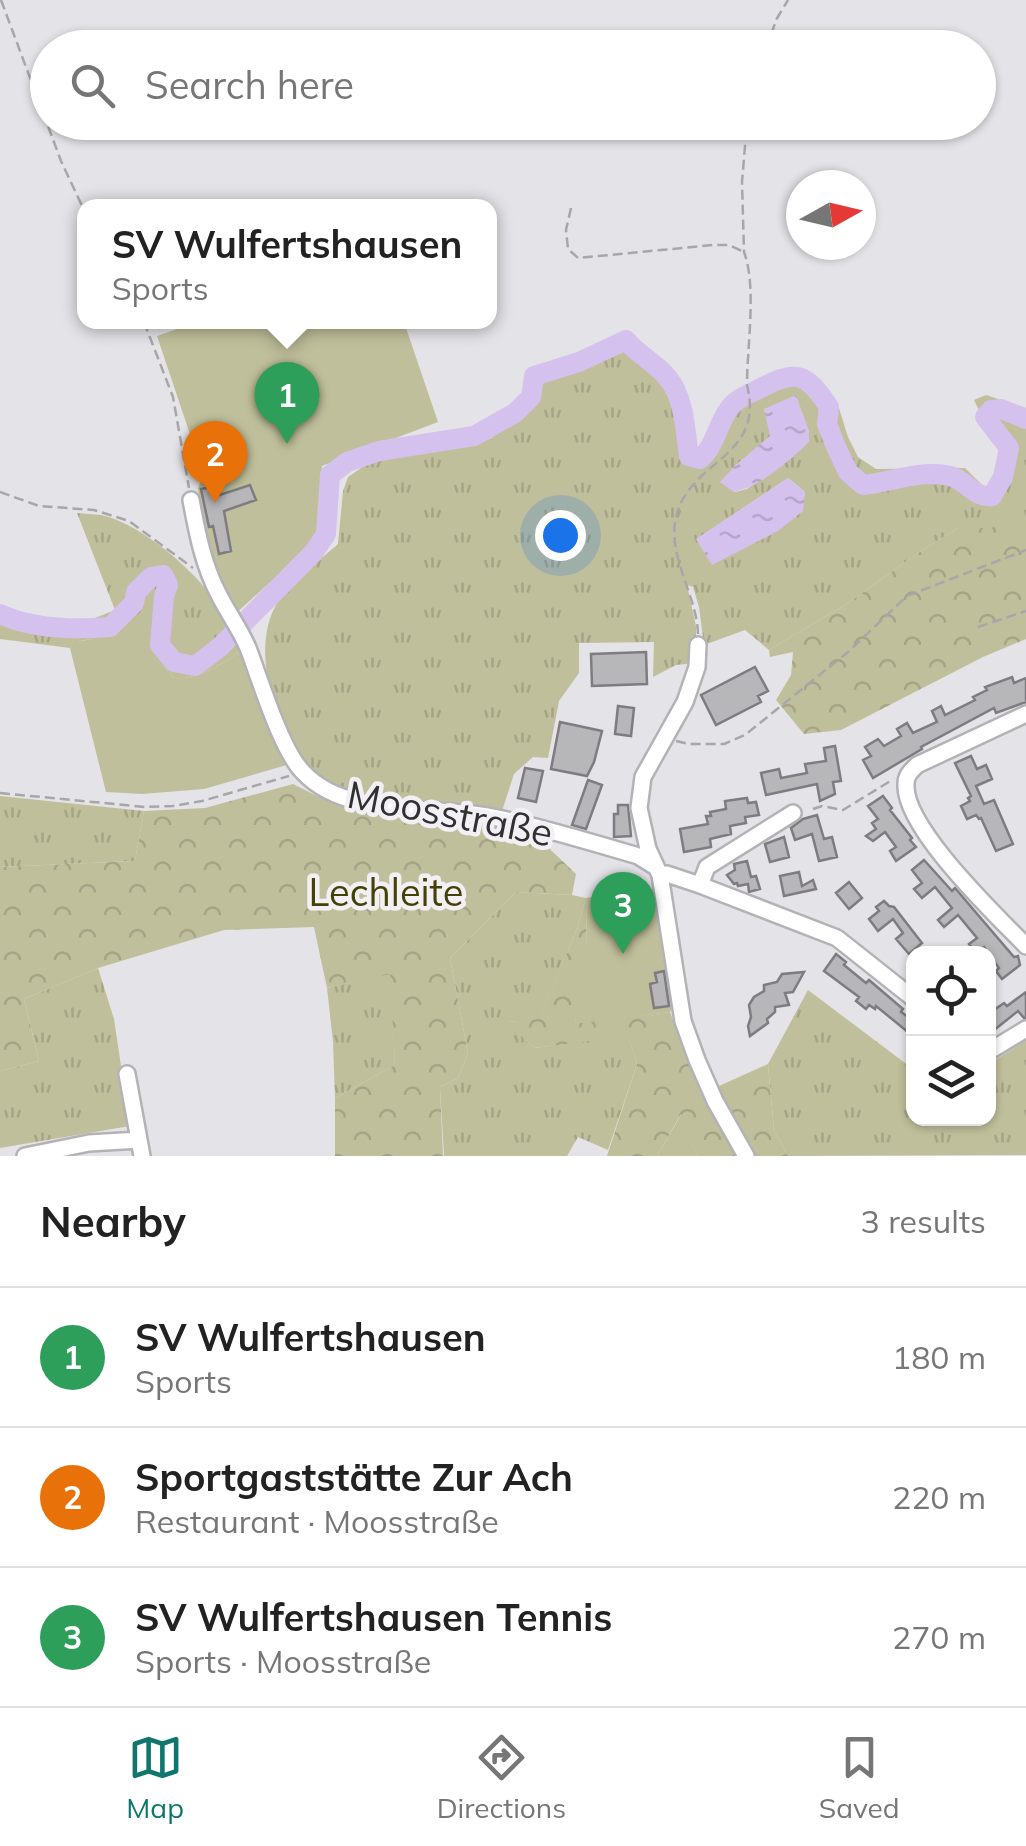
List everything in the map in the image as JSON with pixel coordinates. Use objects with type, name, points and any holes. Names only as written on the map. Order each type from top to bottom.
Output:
[{"type":"street","name":"Moosstraße","points":[[191,500],[200,546],[218,594],[243,636],[288,751],[302,772],[323,788],[375,805],[496,817],[638,856],[656,870],[837,938],[906,993]]},
{"type":"street","points":[[698,646],[697,668],[685,702],[643,778],[639,808],[656,870],[683,1020],[696,1060],[731,1134],[746,1156]]},
{"type":"street","points":[[1026,714],[917,765],[908,775],[905,787],[929,837],[955,871],[1026,946]]},
{"type":"street","points":[[700,885],[707,867],[793,812]]},
{"type":"street","points":[[996,1047],[1026,1029]]},
{"type":"street","points":[[25,1156],[67,1152],[89,1143],[141,1148],[127,1074]]},
{"type":"path","points":[[1,0],[30,78]]},
{"type":"path","points":[[772,30],[788,0]]},
{"type":"path","points":[[53,140],[79,199]]},
{"type":"path","points":[[698,646],[698,624],[675,538],[676,516],[683,500],[734,448],[750,417],[749,287],[742,182],[746,140]]},
{"type":"path","points":[[571,208],[566,230],[568,249],[578,258],[713,245],[729,245],[744,252]]},
{"type":"path","points":[[147,329],[172,396],[191,500]]},
{"type":"path","points":[[0,492],[39,506],[94,510],[129,522],[197,572]]},
{"type":"path","points":[[665,738],[690,744],[724,744],[745,735],[848,652],[908,596],[1026,550]]},
{"type":"path","points":[[978,626],[1026,611]]},
{"type":"path","points":[[0,793],[146,807],[173,806],[302,772]]},
{"type":"path","points":[[813,809],[822,806],[844,810],[899,776],[908,775]]},
{"type":"green space","points":[[177,329],[406,329],[438,422],[322,466],[318,539],[234,615],[214,572],[198,489],[203,473],[157,336]]},
{"type":"green space","points":[[622,347],[627,349],[645,366],[674,407],[683,465],[692,453],[703,452],[734,391],[790,371],[806,375],[826,391],[838,405],[858,457],[876,469],[965,468],[986,489],[1002,472],[1007,448],[974,400],[986,395],[1026,408],[1026,524],[958,528],[848,603],[769,650],[745,630],[704,645],[699,607],[693,587],[687,585],[696,626],[696,663],[676,665],[653,677],[654,642],[579,643],[579,673],[559,701],[548,758],[533,757],[514,774],[502,811],[381,800],[333,784],[300,756],[274,702],[265,660],[269,621],[277,603],[338,544],[348,477],[367,464],[389,457],[490,439],[533,407],[542,381]],"holes":[[[764,409],[794,456],[747,489],[735,492],[721,482],[771,436]],[[788,478],[805,492],[803,503],[712,564],[697,539]]]},
{"type":"green space","points":[[1015,512],[1021,524],[1026,524],[1026,639],[841,730],[804,734],[776,700],[791,675],[793,652],[770,657],[769,650],[848,603],[958,528],[992,528]]},
{"type":"green space","points":[[77,513],[115,519],[146,535],[175,558],[210,594],[244,649],[202,673],[174,678],[157,650],[158,617],[97,638],[80,641],[76,635],[70,648],[0,639],[0,618],[40,630],[76,634],[85,622],[115,610]]},
{"type":"green space","points":[[145,608],[158,617],[157,650],[174,678],[202,673],[244,649],[290,764],[204,789],[142,794],[106,792],[70,648],[76,634],[80,641],[108,634]]},
{"type":"green space","name":"Lechleite","points":[[293,784],[319,797],[385,815],[462,818],[532,832],[576,874],[572,895],[516,892],[450,958],[468,1053],[458,1078],[440,1087],[443,1156],[335,1156],[335,1098],[395,1065],[390,974],[327,988],[314,927],[224,930],[98,968],[24,999],[39,1061],[0,1071],[0,867],[135,861],[144,811],[205,808]]},
{"type":"green space","points":[[0,796],[144,811],[135,861],[0,867]]},
{"type":"green space","points":[[653,889],[672,1009],[575,1024],[579,959],[587,950],[586,898]]},
{"type":"green space","points":[[516,892],[586,898],[539,1020],[508,1022],[534,1048],[628,1035],[637,1064],[608,1150],[578,1137],[567,1156],[444,1156],[440,1087],[458,1078],[468,1053],[450,958]]},
{"type":"green space","points":[[586,898],[587,950],[575,1023],[670,1012],[701,1094],[768,1064],[774,1130],[788,1156],[697,1156],[681,1114],[657,1156],[607,1156],[637,1064],[628,1036],[534,1048],[507,1022],[539,1019]]},
{"type":"green space","points":[[98,968],[114,1019],[130,1126],[0,1148],[0,1071],[39,1061],[24,999]]},
{"type":"green space","points":[[391,973],[395,1065],[335,1098],[327,988]]},
{"type":"green space","points":[[808,990],[906,1064],[906,1126],[996,1126],[996,1059],[1026,1040],[1026,1155],[788,1156],[774,1130],[768,1064]]},
{"type":"green space","points":[[682,1113],[697,1156],[657,1156]]},
{"type":"water","points":[[796,395],[809,442],[755,484],[734,492],[720,482],[770,436],[764,409]]},
{"type":"water","points":[[788,478],[805,492],[803,511],[778,531],[712,565],[696,539]]},
{"type":"building","points":[[250,485],[256,500],[224,511],[231,551],[219,554],[201,489],[218,486],[220,495]]},
{"type":"building","points":[[646,652],[647,684],[592,686],[591,654]]},
{"type":"building","points":[[755,667],[768,691],[758,696],[761,702],[716,725],[701,695]]},
{"type":"building","points":[[1012,677],[1014,683],[1026,678],[1026,702],[996,713],[994,708],[873,778],[863,760],[871,756],[865,747],[878,739],[884,746],[901,736],[897,729],[907,723],[913,733],[937,722],[932,711],[941,706],[945,715],[975,700],[973,697],[987,690],[985,687]]},
{"type":"building","points":[[618,706],[634,708],[631,736],[615,734]]},
{"type":"building","points":[[560,722],[602,731],[587,776],[551,769]]},
{"type":"building","points":[[835,746],[841,781],[833,782],[835,794],[820,801],[817,784],[766,795],[761,773],[779,769],[781,778],[807,773],[805,764],[826,761],[824,748]]},
{"type":"building","points":[[971,756],[977,769],[986,765],[992,779],[976,786],[984,804],[994,800],[1013,844],[996,851],[981,818],[976,815],[967,819],[961,806],[971,796],[955,763]]},
{"type":"building","points":[[525,768],[543,771],[536,802],[518,798]]},
{"type":"building","points":[[588,780],[602,785],[586,829],[572,825]]},
{"type":"building","points":[[883,796],[916,847],[896,861],[890,851],[896,847],[885,832],[873,841],[866,836],[876,829],[872,823],[878,819],[868,806]]},
{"type":"building","points":[[747,798],[748,803],[756,802],[759,815],[745,817],[746,823],[730,826],[731,834],[710,839],[711,847],[684,852],[680,829],[708,824],[706,816],[726,809],[725,801]]},
{"type":"building","points":[[618,805],[628,805],[631,836],[614,837]]},
{"type":"building","points":[[817,815],[824,839],[832,837],[837,857],[819,861],[812,834],[795,840],[791,828]]},
{"type":"building","points":[[784,837],[789,857],[770,862],[765,844]]},
{"type":"building","points":[[924,860],[952,891],[955,888],[1014,957],[1018,956],[1020,965],[1002,979],[996,971],[996,946],[970,946],[977,938],[958,915],[944,927],[938,920],[952,908],[935,887],[922,898],[914,889],[922,883],[912,870]]},
{"type":"building","points":[[747,861],[751,877],[756,876],[760,889],[749,892],[748,884],[738,886],[727,875],[735,870],[734,864]]},
{"type":"building","points":[[799,872],[802,886],[813,880],[816,889],[784,896],[780,876]]},
{"type":"building","points":[[849,882],[862,898],[849,909],[836,893]]},
{"type":"building","points":[[884,901],[894,907],[922,943],[906,946],[906,951],[896,939],[903,933],[893,919],[878,931],[869,919],[879,911],[876,907]]},
{"type":"building","points":[[836,954],[846,962],[844,965],[903,1009],[906,1030],[876,1006],[866,1009],[856,1001],[859,997],[824,971]]},
{"type":"building","points":[[664,971],[669,1006],[654,1008],[650,984],[657,982],[655,973]]},
{"type":"building","points":[[804,972],[793,992],[785,993],[789,1005],[775,1007],[768,1023],[750,1036],[749,1005],[764,991],[764,985],[777,982],[782,974]]},
{"type":"building","points":[[1026,992],[1026,1018],[1018,1011],[996,1029],[996,1008],[1004,1003],[1007,1006]]},
{"type":"waterway","points":[[0,614],[54,627],[110,627],[134,603],[136,592],[151,577],[163,575],[168,585],[160,645],[174,662],[195,666],[220,647],[314,552],[326,534],[330,475],[347,462],[379,451],[474,436],[515,413],[531,397],[534,376],[579,362],[626,340],[674,386],[689,456],[700,459],[735,402],[782,378],[799,377],[814,387],[829,407],[827,424],[837,449],[848,472],[863,485],[939,474],[992,496],[1003,477],[1009,448],[985,417],[991,410],[1001,409],[1026,419]]},
{"type":"place","name":"SV Wulfertshausen","points":[[287,444]]},
{"type":"place","name":"Sportgaststätte Zur Ach","points":[[215,503]]},
{"type":"place","name":"SV Wulfertshausen Tennis","points":[[623,954]]}]
